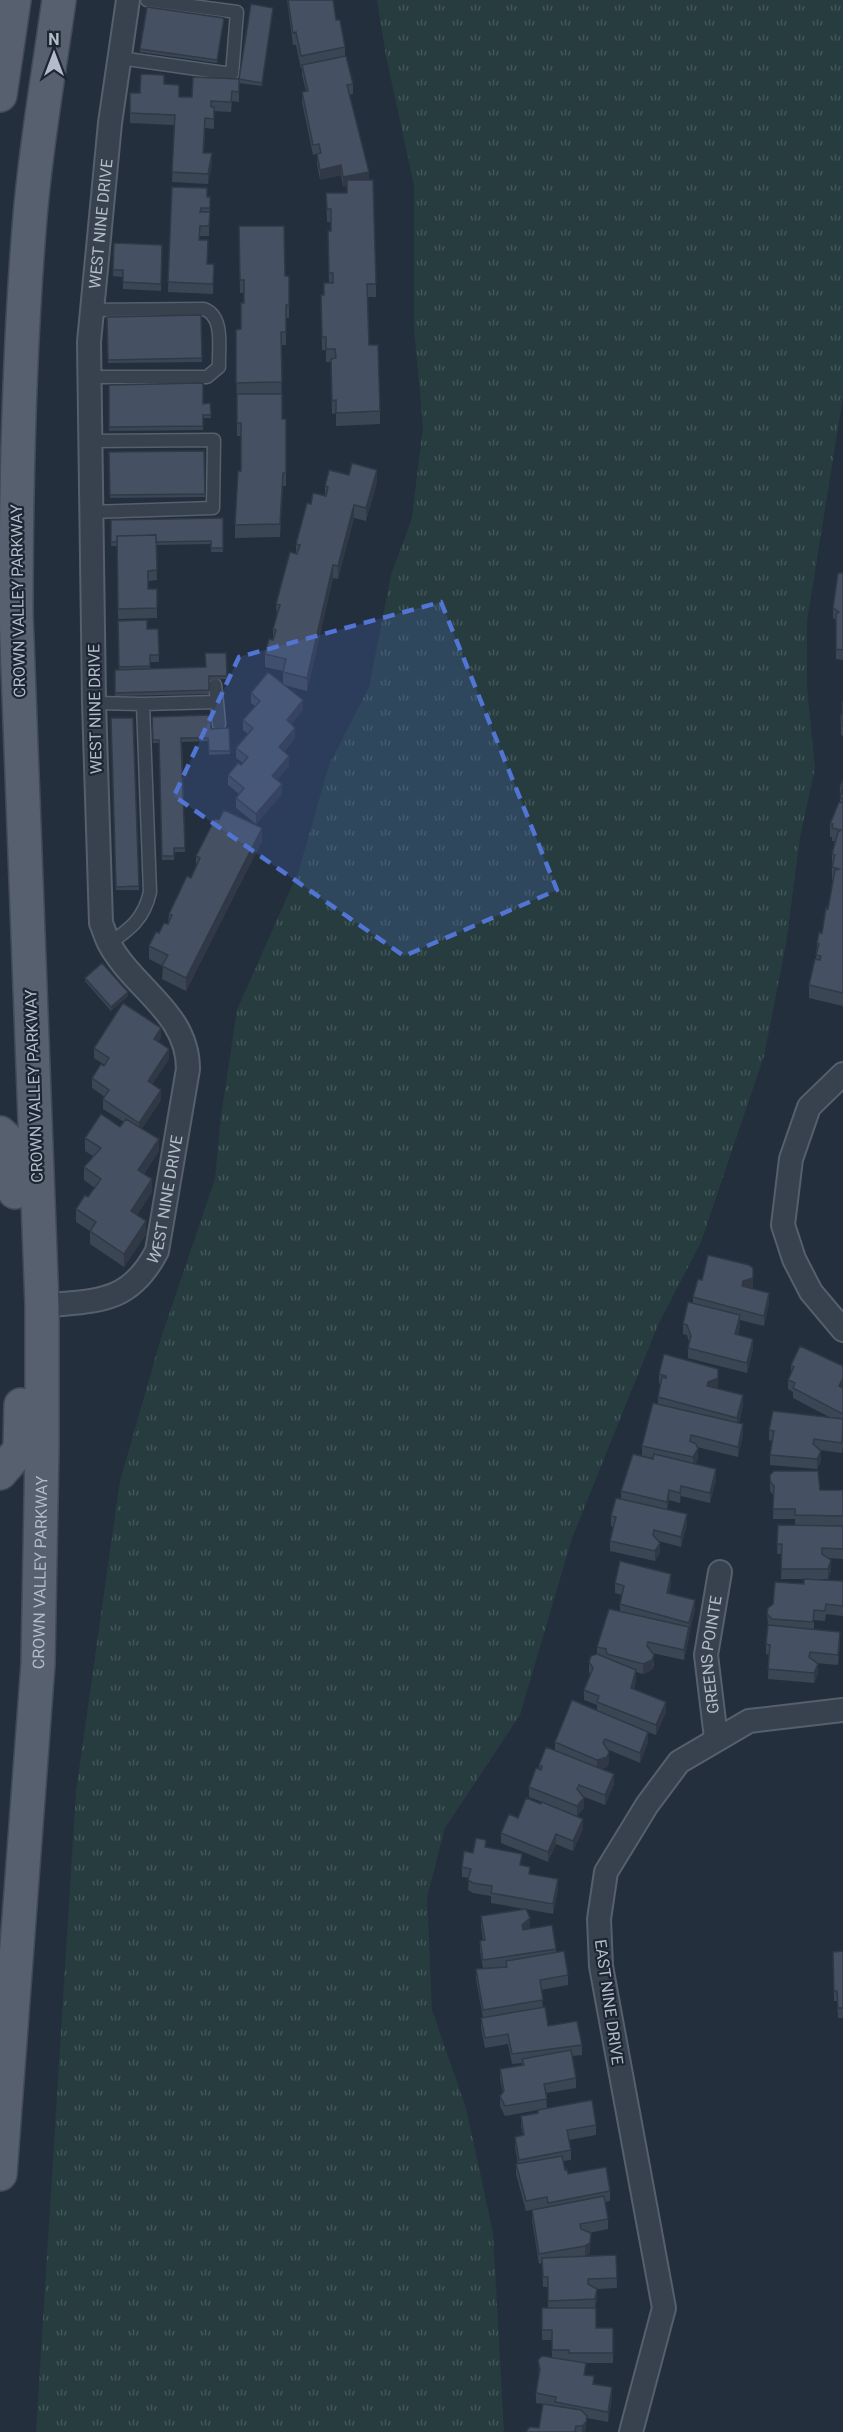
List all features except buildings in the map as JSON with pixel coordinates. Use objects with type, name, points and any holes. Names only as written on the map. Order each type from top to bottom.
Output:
[{"type":"main road","points":[[0,95],[14,0]]},
{"type":"main road","name":"CROWN VALLEY PARKWAY","points":[[0,2174],[38,1664],[42,1446],[42,1306],[16,614],[16,513],[30,215],[59,0]]},
{"type":"main road","points":[[0,1133],[13,1145],[21,1284],[42,1306],[22,1329],[20,1450],[0,1473]]},
{"type":"street","name":"WEST NINE DRIVE","points":[[42,1306],[99,1300],[127,1291],[146,1274],[158,1251],[188,1069],[188,1054],[182,1035],[172,1018],[110,944],[101,923],[88,377],[90,310],[110,123],[128,0]]},
{"type":"street","points":[[843,1074],[808,1107],[791,1159],[783,1225],[794,1259],[811,1292],[843,1330]]},
{"type":"street","name":"GREENS POINTE","points":[[716,1738],[706,1655],[720,1572]]},
{"type":"street","name":"EAST NINE DRIVE","points":[[631,2432],[664,2308],[603,1977],[598,1919],[606,1872],[646,1804],[680,1762],[716,1738],[749,1721],[843,1710]]},
{"type":"lane","points":[[120,58],[232,74],[237,12],[184,2],[147,0]]},
{"type":"lane","points":[[88,377],[207,377],[219,367],[217,318],[212,312],[204,309],[90,310]]},
{"type":"lane","points":[[90,441],[214,440],[213,508],[91,512]]},
{"type":"lane","points":[[215,685],[219,724]]},
{"type":"lane","points":[[94,704],[217,702]]},
{"type":"lane","points":[[110,944],[139,922],[147,908],[150,892],[143,705]]},
{"type":"highlighted area","points":[[441,602],[557,890],[404,956],[174,796],[239,657]]},
{"type":"green space","points":[[377,0],[843,0],[843,397],[807,621],[807,688],[815,768],[800,837],[786,944],[764,1056],[701,1242],[658,1325],[572,1538],[520,1715],[445,1828],[427,1897],[432,2010],[466,2108],[493,2233],[504,2432],[36,2432],[76,1791],[120,1481],[161,1338],[215,1179],[221,1116],[237,1010],[299,870],[329,765],[369,687],[391,575],[412,518],[423,426],[414,328],[414,186],[386,56]]}]
